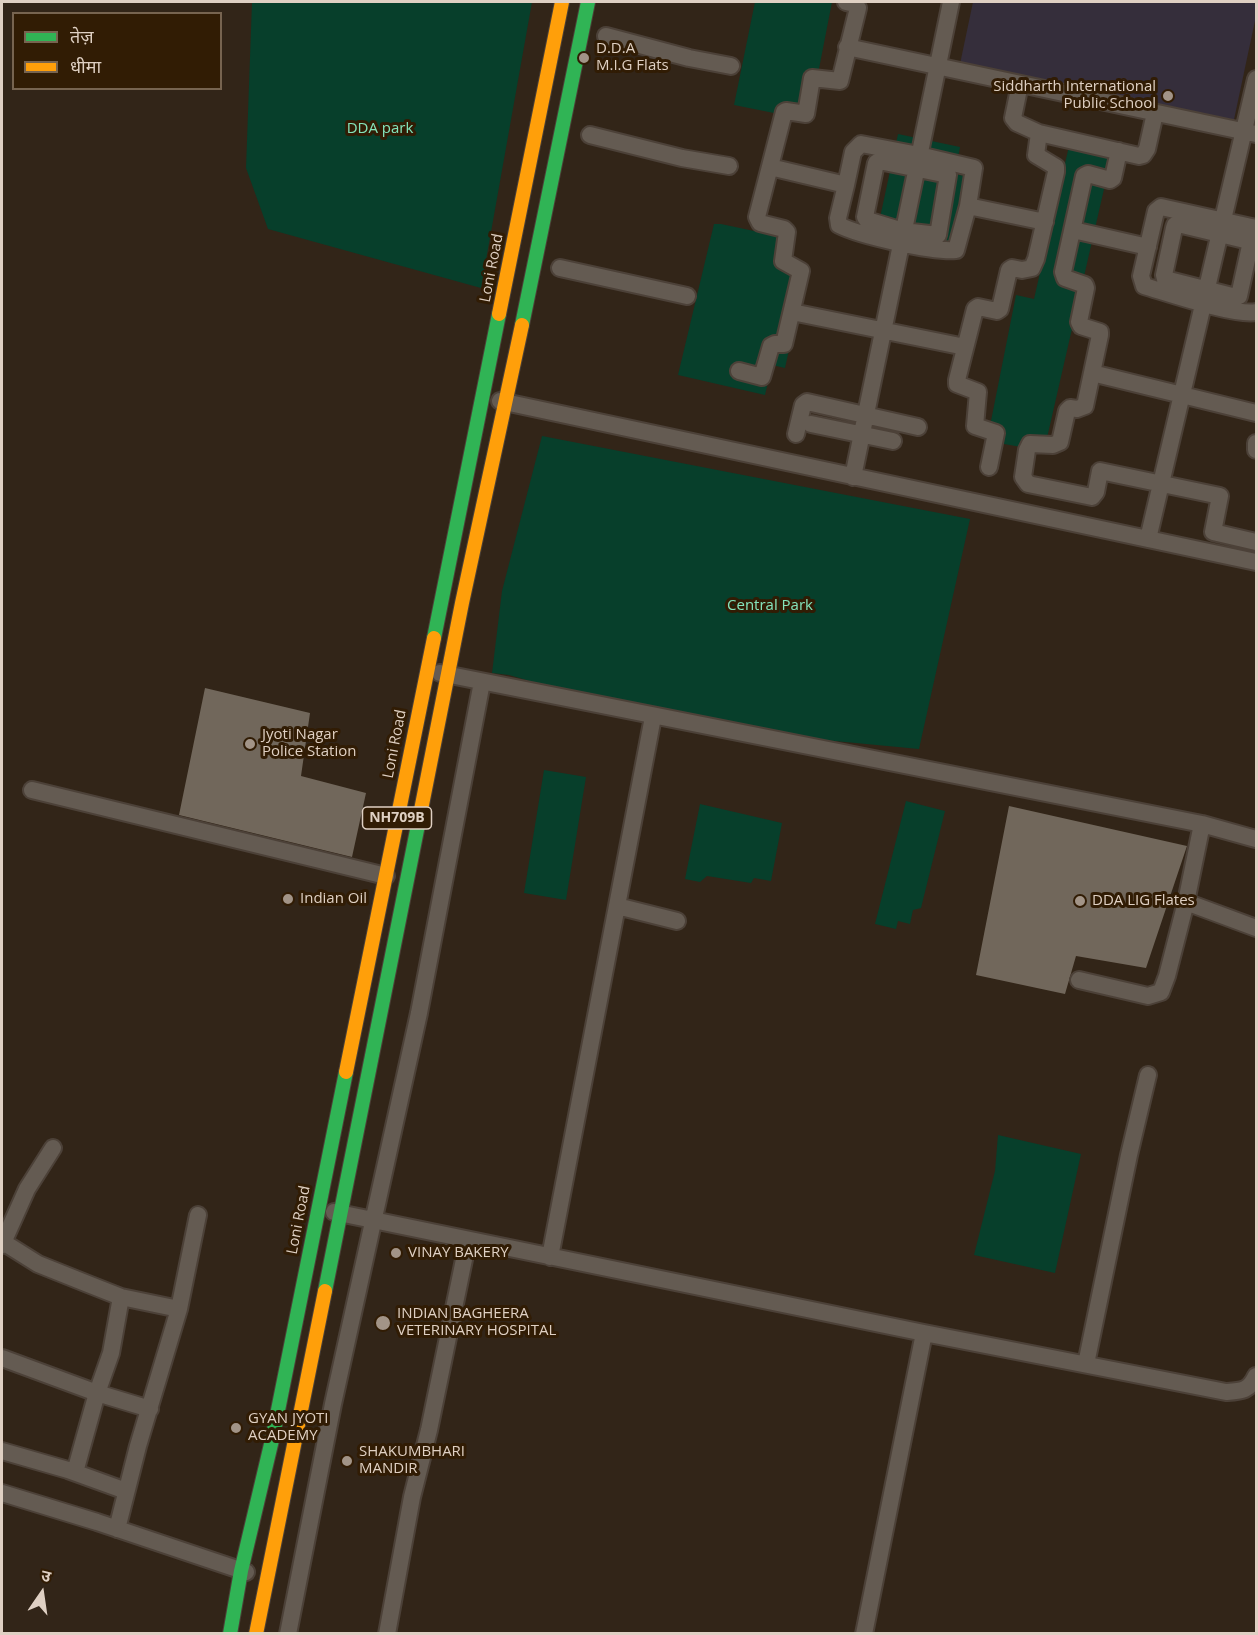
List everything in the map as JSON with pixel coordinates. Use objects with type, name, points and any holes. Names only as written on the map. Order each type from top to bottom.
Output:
[{"type":"highway","name":"Loni Road","points":[[230,1634],[241,1571],[272,1440],[562,2]]},
{"type":"highway","name":"NH709B","points":[[256,1634],[448,675],[588,2]]},
{"type":"street","points":[[739,372],[762,377],[771,346],[784,344],[801,271],[783,261],[787,232],[760,223],[757,217],[784,111],[806,114],[812,78],[840,81],[858,8],[855,4],[846,2]]},
{"type":"street","points":[[853,477],[951,2]]},
{"type":"street","points":[[606,36],[689,58],[731,66]]},
{"type":"street","points":[[847,47],[1250,133]]},
{"type":"street","points":[[1148,539],[1221,227],[1250,133],[1257,79]]},
{"type":"street","points":[[1020,84],[1013,118],[1017,123],[1039,133],[1139,156],[1143,155],[1147,149],[1155,113]]},
{"type":"street","points":[[989,467],[996,433],[975,426],[978,392],[957,384],[975,309],[978,307],[997,311],[1000,309],[1009,270],[1032,268],[1036,259],[1056,172],[1056,167],[1036,155],[1039,133]]},
{"type":"street","points":[[590,135],[682,158],[729,166]]},
{"type":"street","points":[[861,144],[918,161],[948,175],[939,234],[936,237],[902,237],[839,225],[838,218],[846,185],[853,152],[861,144]]},
{"type":"street","points":[[1119,151],[1113,178],[1088,174],[1084,176],[1063,272],[1065,278],[1085,285],[1079,322],[1081,326],[1100,332],[1085,406],[1077,409],[1070,408],[1067,411],[1060,442],[1053,445],[1030,444],[1027,450],[1024,480],[1028,484],[1092,497],[1096,492],[1100,471],[1220,496],[1213,532],[1257,542]]},
{"type":"street","points":[[879,161],[918,161],[974,168],[968,206],[956,250],[936,250],[902,237],[870,222],[865,217],[876,163],[879,161]]},
{"type":"street","points":[[770,167],[846,185]]},
{"type":"street","points":[[968,206],[1045,222]]},
{"type":"street","points":[[1161,207],[1221,227],[1250,243],[1239,294],[1236,297],[1205,296],[1144,286],[1142,276],[1148,248],[1156,211],[1161,207]]},
{"type":"street","points":[[1257,228],[1175,225],[1164,275],[1165,279],[1205,296],[1248,313],[1257,312]]},
{"type":"street","points":[[1072,230],[1148,248]]},
{"type":"street","points":[[560,268],[687,296]]},
{"type":"street","points":[[792,312],[965,347]]},
{"type":"street","points":[[1092,373],[1257,413]]},
{"type":"street","points":[[482,398],[1257,562]]},
{"type":"street","points":[[796,434],[803,405],[807,402],[918,427]]},
{"type":"street","points":[[811,424],[893,441]]},
{"type":"street","points":[[1257,443],[1257,450]]},
{"type":"street","points":[[427,670],[653,717],[1202,824],[1257,839]]},
{"type":"street","points":[[288,1634],[333,1404],[419,1014],[482,682]]},
{"type":"street","points":[[550,1257],[653,717]]},
{"type":"street","points":[[32,790],[386,876]]},
{"type":"street","points":[[1078,980],[1148,996],[1161,992],[1186,902],[1202,824]]},
{"type":"street","points":[[1186,902],[1257,928]]},
{"type":"street","points":[[617,906],[676,921]]},
{"type":"street","points":[[1086,1364],[1148,1075]]},
{"type":"street","points":[[53,1148],[27,1189],[2,1244],[38,1264],[121,1297],[179,1309]]},
{"type":"street","points":[[318,1209],[924,1333],[1226,1392],[1241,1392],[1255,1385]]},
{"type":"street","points":[[117,1529],[179,1309],[198,1215]]},
{"type":"street","points":[[387,1634],[412,1497],[432,1419],[468,1240]]},
{"type":"street","points":[[75,1472],[97,1393],[111,1353],[121,1297]]},
{"type":"street","points":[[864,1634],[924,1333]]},
{"type":"street","points":[[2,1358],[97,1393],[150,1409]]},
{"type":"street","points":[[2,1451],[75,1472],[126,1491]]},
{"type":"street","points":[[2,1493],[241,1571],[268,1575]]},
{"type":"shaded area","name":"Siddharth International Public School","points":[[973,2],[1256,2],[1256,16],[1232,129],[960,64]]},
{"type":"green space","name":"DDA park","points":[[252,2],[532,2],[481,288],[268,229],[246,168]]},
{"type":"green space","points":[[755,2],[832,2],[809,120],[734,105]]},
{"type":"green space","points":[[1072,133],[1123,145],[1107,176],[1044,451],[987,441],[1016,295],[1034,299]]},
{"type":"green space","points":[[898,134],[960,147],[955,174],[978,179],[964,246],[878,227]]},
{"type":"green space","points":[[714,224],[787,238],[780,271],[805,277],[785,368],[772,365],[765,395],[678,375]]},
{"type":"green space","name":"Central Park","points":[[542,436],[970,519],[919,749],[803,738],[557,689],[509,675],[492,673],[502,591]]},
{"type":"green space","points":[[544,770],[586,777],[566,900],[524,893]]},
{"type":"green space","points":[[906,801],[945,811],[921,908],[913,910],[910,924],[898,921],[896,929],[875,924]]},
{"type":"green space","points":[[700,804],[782,823],[771,881],[754,878],[751,883],[707,876],[700,882],[685,879]]},
{"type":"green space","points":[[998,1135],[1081,1154],[1055,1273],[974,1255],[995,1171]]},
{"type":"building","name":"Jyoti Nagar Police Station","points":[[205,688],[310,713],[301,776],[366,793],[352,857],[179,815]]},
{"type":"building","name":"DDA LIG Flates","points":[[1009,806],[1187,846],[1146,968],[1076,956],[1065,994],[976,975]]},
{"type":"traffic: fast","points":[[522,325],[588,2]]},
{"type":"traffic: fast","points":[[434,638],[499,314]]},
{"type":"traffic: fast","points":[[325,1291],[419,820]]},
{"type":"traffic: fast","points":[[230,1634],[241,1571],[272,1440],[346,1072]]},
{"type":"traffic: slow","points":[[499,314],[562,2]]},
{"type":"traffic: slow","points":[[419,820],[462,603],[522,325]]},
{"type":"traffic: slow","points":[[346,1072],[434,638]]},
{"type":"traffic: slow","points":[[256,1634],[325,1291]]},
{"type":"place","name":"D.D.A M.I.G Flats","points":[[584,58]]},
{"type":"place","name":"Siddharth International Public School","points":[[1168,96]]},
{"type":"place","name":"Jyoti Nagar Police Station","points":[[250,744]]},
{"type":"place","name":"Indian Oil","points":[[288,899]]},
{"type":"place","name":"DDA LIG Flates","points":[[1080,901]]},
{"type":"place","name":"VINAY BAKERY","points":[[396,1253]]},
{"type":"place","name":"INDIAN BAGHEERA VETERINARY HOSPITAL","points":[[383,1323]]},
{"type":"place","name":"GYAN JYOTI ACADEMY","points":[[236,1428]]},
{"type":"place","name":"SHAKUMBHARI MANDIR","points":[[347,1461]]}]
